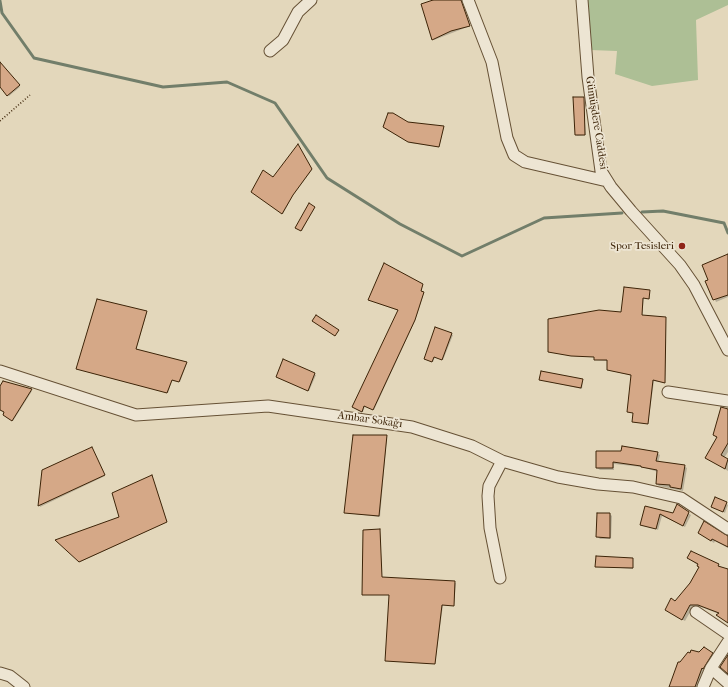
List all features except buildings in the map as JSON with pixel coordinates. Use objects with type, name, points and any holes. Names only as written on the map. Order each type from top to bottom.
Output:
[{"type":"street","points":[[270,51],[283,40],[298,12],[311,0]]},
{"type":"street","points":[[468,0],[492,62],[507,138],[514,155],[525,162],[607,181]]},
{"type":"street","name":"Gümüşdere Caddesi","points":[[582,0],[588,77],[601,171],[631,211],[680,265],[694,285],[728,350]]},
{"type":"street","name":"Ambar Sokağı","points":[[0,371],[136,415],[268,406],[412,426],[472,446],[502,462],[558,477],[598,484],[633,487],[681,498],[728,529]]},
{"type":"street","points":[[668,392],[728,401]]},
{"type":"street","points":[[500,578],[490,528],[488,496],[489,486],[502,462]]},
{"type":"street","points":[[696,612],[728,634]]},
{"type":"street","points":[[703,687],[711,668],[728,642]]},
{"type":"street","points":[[711,668],[728,683]]},
{"type":"street","points":[[0,673],[10,676],[24,687]]},
{"type":"path","points":[[0,121],[30,94]]},
{"type":"green space","points":[[587,0],[728,0],[728,5],[696,20],[698,80],[652,86],[615,74],[617,51],[590,50]]},
{"type":"waterway","points":[[0,1],[2,13],[34,58],[163,87],[227,82],[275,103],[327,178],[400,224],[462,256],[544,218],[622,213]]},
{"type":"waterway","points":[[642,212],[663,211],[724,223],[728,233]]},
{"type":"place","name":"Spor Tesisleri","points":[[682,246]]}]
